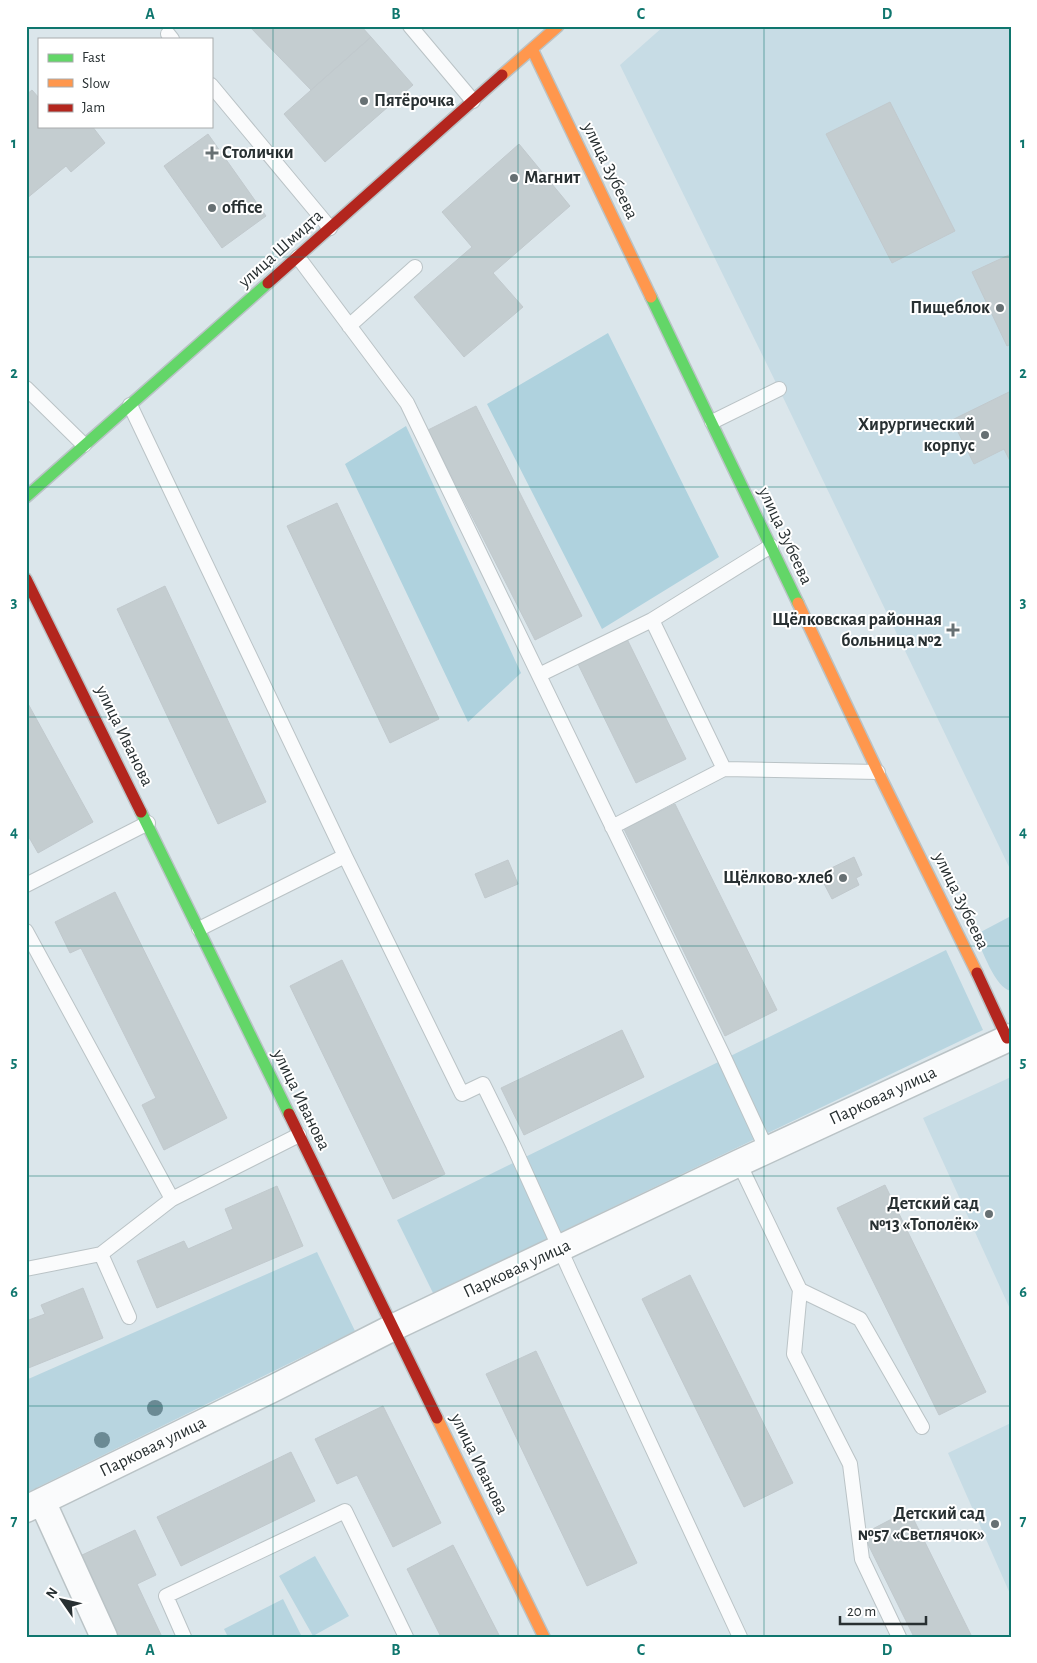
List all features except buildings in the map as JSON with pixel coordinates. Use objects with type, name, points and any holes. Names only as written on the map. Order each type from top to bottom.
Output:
[{"type":"street","name":"улица Шмидта","points":[[26,497],[532,49],[539,31],[558,26]]},
{"type":"street","name":"улица Зубеева","points":[[532,49],[878,772],[1009,1038]]},
{"type":"street","name":"улица Иванова","points":[[26,579],[148,823],[392,1328],[544,1637]]},
{"type":"street","name":"Парковая улица","points":[[34,1505],[392,1328],[739,1163],[1009,1038]]},
{"type":"street","points":[[34,1505],[104,1637]]},
{"type":"lane","points":[[410,26],[473,101]]},
{"type":"lane","points":[[212,87],[330,228]]},
{"type":"lane","points":[[298,256],[407,403],[767,1150]]},
{"type":"lane","points":[[350,326],[415,267]]},
{"type":"lane","points":[[26,388],[84,446]]},
{"type":"lane","points":[[712,422],[779,389]]},
{"type":"lane","points":[[130,405],[345,856],[462,1094],[483,1084],[514,1145],[560,1249],[740,1637]]},
{"type":"lane","points":[[539,675],[652,620],[771,546]]},
{"type":"lane","points":[[652,620],[724,769]]},
{"type":"lane","points":[[612,827],[724,769],[878,772]]},
{"type":"lane","points":[[26,885],[148,823]]},
{"type":"lane","points":[[199,929],[345,856]]},
{"type":"lane","points":[[26,931],[172,1199]]},
{"type":"lane","points":[[26,1269],[101,1254],[172,1199],[299,1135]]},
{"type":"lane","points":[[739,1163],[800,1290],[794,1354],[850,1464],[862,1559],[899,1637]]},
{"type":"lane","points":[[101,1254],[129,1317]]},
{"type":"lane","points":[[800,1290],[860,1319],[922,1427]]},
{"type":"lane","points":[[184,1637],[166,1596],[345,1510],[406,1637]]},
{"type":"shaded area","name":"Щёлковская районная больница №2","points":[[664,26],[1011,26],[1011,871],[779,389],[620,65]]},
{"type":"shaded area","points":[[608,333],[719,557],[602,629],[487,404]]},
{"type":"shaded area","points":[[406,426],[521,673],[468,722],[345,464]]},
{"type":"shaded area","points":[[1011,916],[1011,991],[1005,988],[994,976],[975,935]]},
{"type":"shaded area","points":[[946,950],[983,1030],[433,1293],[397,1220]]},
{"type":"shaded area","name":"Детский сад №13 «Тополёк»","points":[[1011,1077],[1011,1311],[923,1118]]},
{"type":"shaded area","points":[[317,1252],[355,1331],[26,1493],[26,1380]]},
{"type":"shaded area","name":"Детский сад №57 «Светлячок»","points":[[1011,1423],[1011,1596],[948,1453]]},
{"type":"shaded area","points":[[315,1556],[349,1616],[313,1636],[279,1576]]},
{"type":"shaded area","points":[[283,1599],[302,1637],[228,1637],[224,1629]]},
{"type":"traffic: fast","points":[[26,497],[268,283]]},
{"type":"traffic: fast","points":[[651,297],[798,603]]},
{"type":"traffic: fast","points":[[141,812],[289,1114]]},
{"type":"traffic: slow","points":[[502,75],[558,26]]},
{"type":"traffic: slow","points":[[532,49],[651,297]]},
{"type":"traffic: slow","points":[[798,603],[878,772],[977,973]]},
{"type":"traffic: slow","points":[[437,1418],[544,1637]]},
{"type":"traffic: jam","points":[[268,283],[502,75]]},
{"type":"traffic: jam","points":[[26,579],[141,812]]},
{"type":"traffic: jam","points":[[977,973],[1007,1038]]},
{"type":"traffic: jam","points":[[289,1114],[437,1418]]},
{"type":"place","name":"Пятёрочка","points":[[364,101]]},
{"type":"place","name":"Столички","points":[[212,153]]},
{"type":"place","name":"Магнит","points":[[514,178]]},
{"type":"place","name":"office","points":[[212,208]]},
{"type":"place","name":"Пищеблок","points":[[1000,308]]},
{"type":"place","name":"Хирургический корпус","points":[[985,435]]},
{"type":"place","name":"Щёлковская районная больница №2","points":[[953,630]]},
{"type":"place","name":"Щёлково-хлеб","points":[[843,878]]},
{"type":"place","name":"Детский сад №13 «Тополёк»","points":[[989,1214]]},
{"type":"place","name":"Детский сад №57 «Светлячок»","points":[[995,1524]]}]
